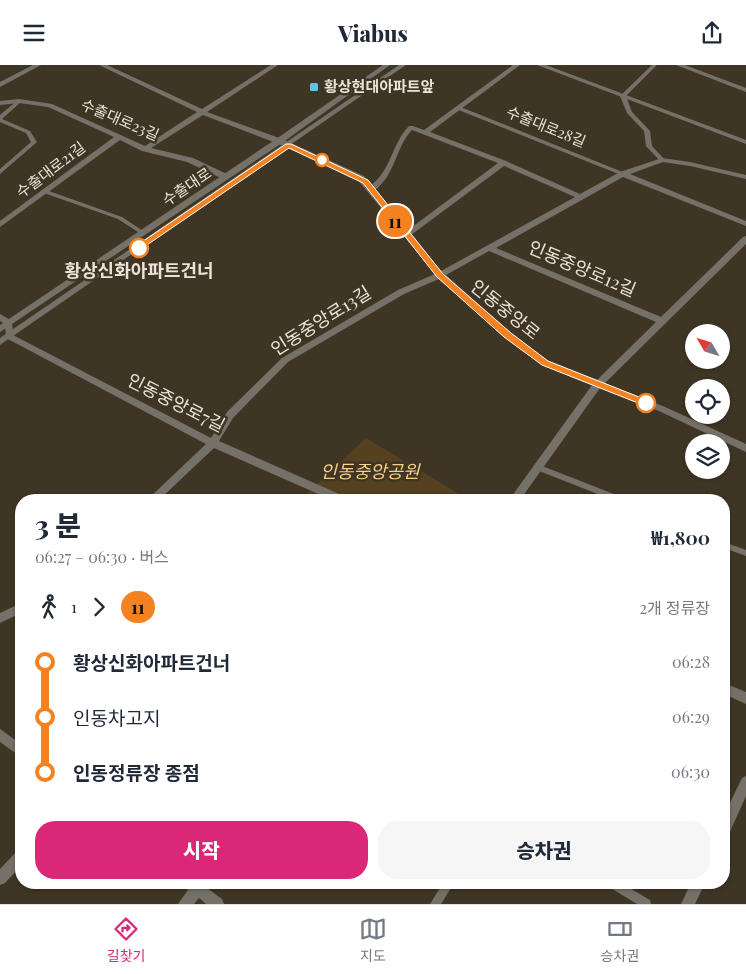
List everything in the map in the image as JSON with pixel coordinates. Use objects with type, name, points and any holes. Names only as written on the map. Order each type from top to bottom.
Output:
[{"type":"street","points":[[0,85],[38,65]]},
{"type":"street","name":"인동중앙로","points":[[102,65],[202,112],[279,141],[356,175],[365,181],[406,235],[440,275],[508,335],[545,363],[662,409],[746,448]]},
{"type":"street","points":[[145,149],[274,65]]},
{"type":"street","name":"수출대로","points":[[3,323],[143,233],[387,65]]},
{"type":"street","name":"수출대로","points":[[0,342],[403,65]]},
{"type":"street","points":[[426,132],[516,65]]},
{"type":"street","points":[[540,65],[746,142]]},
{"type":"street","points":[[678,65],[746,90]]},
{"type":"street","name":"수출대로23길","points":[[0,103],[19,101],[50,105],[145,149],[190,160],[226,177]]},
{"type":"street","points":[[371,189],[379,185],[390,171],[403,134],[411,127],[503,163],[580,197]]},
{"type":"street","name":"수출대로21길","points":[[0,225],[119,137]]},
{"type":"street","points":[[662,160],[690,164],[746,177]]},
{"type":"street","name":"인동중앙로","points":[[440,275],[624,174],[662,160]]},
{"type":"street","points":[[406,235],[503,163]]},
{"type":"street","points":[[624,174],[746,224]]},
{"type":"street","points":[[518,494],[597,385],[746,239]]},
{"type":"street","name":"인동중앙로12길","points":[[489,248],[663,321]]},
{"type":"street","name":"인동중앙로13길","points":[[158,494],[213,443],[230,415],[285,361],[401,292],[440,275]]},
{"type":"street","points":[[3,323],[9,336]]},
{"type":"street","name":"인동중앙로7길","points":[[9,336],[213,443],[328,494]]},
{"type":"street","points":[[0,618],[15,611]]},
{"type":"street","points":[[730,691],[746,698]]},
{"type":"street","points":[[2,738],[15,747]]},
{"type":"street","points":[[730,816],[746,782]]},
{"type":"street","points":[[0,878],[15,863]]},
{"type":"street","points":[[185,904],[194,889]]},
{"type":"street","points":[[202,889],[217,904]]},
{"type":"street","points":[[688,904],[695,889]]},
{"type":"lane","points":[[655,65],[623,96],[630,113],[647,131],[649,146],[662,160]]},
{"type":"lane","name":"수출대로21길","points":[[0,172],[34,142],[28,132],[0,119],[19,101]]},
{"type":"lane","name":"수출대로28길","points":[[458,108],[624,174]]},
{"type":"lane","points":[[46,191],[120,217],[143,233]]},
{"type":"lane","points":[[537,467],[606,494]]},
{"type":"lane","points":[[730,547],[746,553]]},
{"type":"lane","points":[[435,904],[445,889]]},
{"type":"lane","points":[[622,889],[646,904]]},
{"type":"green space","name":"인동중앙공원","points":[[366,438],[459,494],[306,494]]},
{"type":"bus line","name":"11","points":[[139,248],[288,145],[356,175],[365,181],[406,235],[440,275],[473,307],[545,363],[558,370],[646,403]]},
{"type":"place","name":"황상현대아파트앞","points":[[314,87]]},
{"type":"place","name":"황상신화아파트건너","points":[[139,248]]}]
